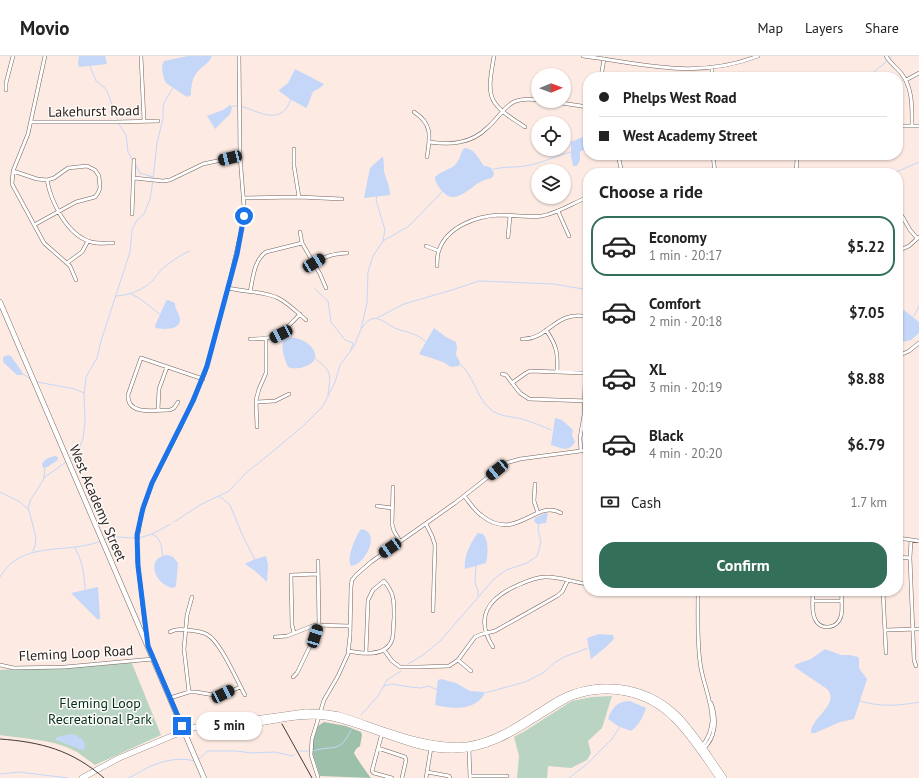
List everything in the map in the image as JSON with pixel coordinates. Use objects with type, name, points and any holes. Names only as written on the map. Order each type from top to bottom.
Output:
[{"type":"highway","points":[[84,778],[113,761],[185,732],[210,724],[301,712],[339,715],[432,746],[459,746],[488,740],[508,731],[566,696],[589,688],[608,686],[640,692],[663,704],[683,722],[719,778]]},
{"type":"highway","points":[[319,714],[382,733],[448,750],[469,749],[484,746],[505,738],[561,702],[573,697],[588,693],[608,691],[635,695],[657,705],[676,720],[724,778]]},
{"type":"main road","name":"West Academy Street","points":[[0,302],[204,778]]},
{"type":"street","points":[[6,90],[6,83],[13,56]]},
{"type":"street","points":[[45,56],[31,122],[24,146],[13,171],[12,180],[13,187],[46,245],[68,263],[73,270],[76,280]]},
{"type":"street","points":[[141,56],[144,121]]},
{"type":"street","points":[[148,646],[137,558],[137,541],[141,515],[152,483],[203,380],[228,288],[243,223],[244,207],[240,156],[239,56]]},
{"type":"street","points":[[494,56],[490,86],[495,103],[502,111],[525,126]]},
{"type":"street","points":[[583,56],[682,70],[712,68],[758,56]]},
{"type":"street","points":[[886,56],[899,72]]},
{"type":"street","points":[[602,72],[604,59]]},
{"type":"street","points":[[906,80],[919,73]]},
{"type":"street","points":[[903,76],[906,80],[911,94],[912,126]]},
{"type":"street","points":[[429,142],[456,144],[465,142],[488,128],[502,111],[511,103],[522,99],[531,99]]},
{"type":"street","points":[[571,104],[583,106]]},
{"type":"street","points":[[414,112],[421,116],[428,128],[429,142],[427,157]]},
{"type":"street","name":"Lakehurst Road","points":[[31,122],[158,121]]},
{"type":"street","points":[[903,126],[919,126]]},
{"type":"street","points":[[294,149],[294,166],[298,197]]},
{"type":"street","points":[[134,178],[163,181],[170,180],[203,164],[240,156]]},
{"type":"street","points":[[132,214],[134,160]]},
{"type":"street","points":[[13,171],[40,180],[47,180],[54,178],[68,168],[74,166],[87,166],[92,168],[99,176],[100,188],[95,198],[78,201],[34,225]]},
{"type":"street","points":[[47,180],[49,192],[70,229],[94,242],[113,243]]},
{"type":"street","points":[[243,198],[298,197],[342,199]]},
{"type":"street","points":[[437,266],[439,251],[446,239],[461,225],[499,215],[539,216],[583,199]]},
{"type":"street","points":[[558,210],[569,236]]},
{"type":"street","points":[[508,238],[510,216]]},
{"type":"street","points":[[903,218],[910,230],[918,238],[909,246],[903,249]]},
{"type":"street","points":[[300,232],[302,243],[320,274],[326,288]]},
{"type":"street","points":[[68,263],[82,252],[88,240]]},
{"type":"street","points":[[250,292],[255,270],[262,255],[266,252],[302,243]]},
{"type":"street","points":[[426,246],[439,251]]},
{"type":"street","points":[[314,263],[334,253],[347,253]]},
{"type":"street","points":[[228,288],[278,298],[288,304],[306,320]]},
{"type":"street","points":[[250,339],[273,338],[281,334],[300,314]]},
{"type":"street","points":[[522,339],[534,337],[566,317],[577,315],[583,316]]},
{"type":"street","points":[[546,330],[553,340],[556,348],[557,372]]},
{"type":"street","points":[[257,427],[257,393],[266,373],[266,339]]},
{"type":"street","points":[[903,354],[910,351],[919,343]]},
{"type":"street","points":[[178,402],[174,408],[170,410],[139,410],[134,409],[130,405],[128,395],[141,358],[203,380]]},
{"type":"street","points":[[158,410],[159,389],[167,367]]},
{"type":"street","points":[[512,383],[530,371],[583,373]]},
{"type":"street","points":[[502,374],[506,375],[520,393],[529,399],[583,401]]},
{"type":"street","points":[[257,402],[275,402],[289,394]]},
{"type":"street","points":[[318,777],[311,751],[312,739],[319,714],[344,664],[348,651],[351,588],[353,578],[373,560],[465,496],[500,467],[510,461],[581,451],[580,438],[583,424]]},
{"type":"street","points":[[535,484],[534,500],[538,513]]},
{"type":"street","points":[[393,487],[393,527],[400,541]]},
{"type":"street","points":[[465,496],[480,515],[492,522],[502,525],[512,524],[538,513],[553,510],[561,513]]},
{"type":"street","points":[[376,506],[392,508]]},
{"type":"street","points":[[426,524],[435,545],[433,610]]},
{"type":"street","points":[[903,539],[919,541]]},
{"type":"street","points":[[911,540],[910,558],[914,660],[916,666]]},
{"type":"street","points":[[903,557],[910,558]]},
{"type":"street","points":[[293,677],[297,673],[315,636],[318,625],[318,561]]},
{"type":"street","points":[[294,633],[292,625],[291,575],[318,574]]},
{"type":"street","points":[[493,647],[486,633],[485,623],[487,610],[493,601],[501,594],[538,577],[553,577],[583,583]]},
{"type":"street","points":[[384,650],[394,664],[403,667],[445,667],[452,665],[458,660],[474,638],[480,634],[495,631],[557,596],[562,592],[568,580]]},
{"type":"street","points":[[348,651],[366,653],[376,653],[384,650],[390,644],[393,637],[394,601],[391,591],[384,581],[374,588],[368,600],[366,653]]},
{"type":"street","points":[[698,596],[700,662],[708,698],[714,712],[714,726],[710,740],[701,749]]},
{"type":"street","points":[[814,596],[813,613],[816,622],[825,627],[834,626],[839,621],[841,616],[841,596]]},
{"type":"street","points":[[883,596],[886,653]]},
{"type":"street","points":[[189,692],[184,649],[187,615],[192,597]]},
{"type":"street","points":[[813,601],[841,600]]},
{"type":"street","points":[[275,637],[287,636],[307,627],[318,625],[350,626]]},
{"type":"street","points":[[885,630],[919,629]]},
{"type":"street","points":[[170,632],[174,630],[202,632],[214,640],[245,695]]},
{"type":"street","name":"Fleming Loop Road","points":[[0,665],[14,668],[65,667],[153,659]]},
{"type":"street","points":[[458,660],[471,671]]},
{"type":"street","points":[[170,698],[189,692],[219,695],[240,687]]},
{"type":"street","points":[[382,733],[372,771],[374,773],[392,778]]},
{"type":"street","points":[[426,778],[432,746]]},
{"type":"street","points":[[378,748],[405,757],[406,760],[402,778]]},
{"type":"street","points":[[469,749],[470,777],[506,776]]},
{"type":"street","points":[[427,772],[447,775],[450,778]]},
{"type":"green space","name":"Fleming Loop Recreational Park","points":[[131,661],[161,735],[95,765],[77,752],[59,744],[0,735],[0,670]]},
{"type":"green space","points":[[612,696],[602,728],[588,741],[591,753],[587,760],[571,768],[548,766],[547,778],[517,778],[519,756],[514,737],[572,701],[592,697]]},
{"type":"green space","points":[[324,722],[346,726],[361,732],[362,735],[360,746],[354,753],[371,778],[320,776],[311,748],[318,726]]},
{"type":"water","points":[[79,56],[105,56],[107,64],[79,67]]},
{"type":"water","points":[[188,56],[212,56],[193,79],[191,95],[187,97],[166,83],[162,69],[164,61]]},
{"type":"water","points":[[295,69],[324,84],[313,92],[306,108],[279,91],[288,83]]},
{"type":"water","points":[[230,105],[232,108],[230,114],[215,129],[207,116],[223,110]]},
{"type":"water","points":[[583,137],[583,150],[580,152],[580,160],[577,166],[573,166],[571,142]]},
{"type":"water","points":[[464,148],[467,148],[473,152],[484,166],[488,166],[494,174],[492,178],[481,181],[461,195],[452,197],[442,191],[437,184],[435,177],[455,165]]},
{"type":"water","points":[[382,157],[390,195],[364,198],[370,168]]},
{"type":"water","points":[[168,300],[175,303],[180,320],[179,324],[169,329],[156,328],[155,326],[166,301]]},
{"type":"water","points":[[904,310],[919,322],[919,333],[911,340],[903,342]]},
{"type":"water","points":[[434,328],[456,342],[456,355],[460,362],[459,366],[451,367],[443,362],[419,354]]},
{"type":"water","points":[[285,338],[302,340],[308,344],[313,349],[315,355],[314,360],[309,365],[300,368],[288,367],[283,348],[283,341]]},
{"type":"water","points":[[8,355],[11,356],[20,368],[23,375],[17,375],[3,362],[3,357]]},
{"type":"water","points":[[555,418],[562,420],[573,430],[572,435],[575,442],[570,448],[564,449],[551,445]]},
{"type":"water","points":[[55,456],[58,457],[57,461],[43,468],[42,464],[44,461]]},
{"type":"water","points":[[545,513],[548,514],[546,523],[537,524],[534,521],[535,518]]},
{"type":"water","points":[[361,529],[367,531],[371,542],[366,555],[356,564],[351,566],[351,553],[354,542]]},
{"type":"water","points":[[478,533],[483,534],[486,540],[488,552],[486,563],[465,569],[465,560],[468,550]]},
{"type":"water","points":[[168,555],[173,557],[178,563],[176,586],[174,588],[167,586],[162,582],[157,577],[155,572],[154,566],[156,561],[161,557]]},
{"type":"water","points":[[266,556],[268,565],[267,582],[245,564]]},
{"type":"water","points":[[98,587],[100,618],[98,620],[71,593]]},
{"type":"water","points":[[599,634],[613,635],[614,639],[591,659],[587,638]]},
{"type":"water","points":[[825,649],[841,655],[858,657],[859,668],[867,679],[854,719],[840,722],[815,733],[811,733],[815,722],[828,706],[830,695],[827,689],[796,668],[794,665],[811,659]]},
{"type":"water","points":[[441,679],[456,683],[470,691],[484,692],[484,695],[474,704],[462,708],[435,705],[438,680]]},
{"type":"water","points":[[630,701],[646,708],[644,715],[631,731],[618,726],[608,719],[616,706],[622,702]]},
{"type":"water","points":[[71,734],[76,735],[84,741],[85,749],[82,750],[56,740],[58,737]]},
{"type":"waterway","points":[[874,72],[887,61]]},
{"type":"waterway","points":[[90,66],[96,81],[107,91],[118,121]]},
{"type":"waterway","points":[[70,459],[78,451],[83,439],[86,377],[97,358],[101,341],[130,252],[132,230],[137,220],[144,214],[150,199],[157,143],[163,119],[163,107],[173,88]]},
{"type":"waterway","points":[[231,107],[243,107],[272,115],[279,114],[285,110],[291,99]]},
{"type":"waterway","points":[[119,124],[126,135],[128,152],[133,161]]},
{"type":"waterway","points":[[493,169],[531,165],[558,156]]},
{"type":"waterway","points":[[903,169],[919,162]]},
{"type":"waterway","points":[[135,163],[140,173],[153,177]]},
{"type":"waterway","points":[[383,241],[409,226],[443,191]]},
{"type":"waterway","points":[[174,522],[200,505],[229,491],[246,473],[302,427],[323,406],[335,382],[340,365],[354,346],[361,329],[367,303],[368,272],[373,256],[383,241],[385,230],[376,200],[377,196]]},
{"type":"waterway","points":[[116,296],[131,293],[145,287],[161,270],[190,251]]},
{"type":"waterway","points":[[377,318],[404,304],[479,281],[554,284],[583,289]]},
{"type":"waterway","points":[[315,289],[328,301],[331,322],[345,340],[353,343],[351,350]]},
{"type":"waterway","points":[[131,294],[139,298],[161,315]]},
{"type":"waterway","points":[[914,316],[919,306]]},
{"type":"waterway","points":[[362,328],[370,319],[379,319],[397,329],[416,335],[426,342]]},
{"type":"waterway","points":[[314,358],[324,366],[329,373],[330,381],[328,394]]},
{"type":"waterway","points":[[459,363],[468,374],[485,404],[494,412],[501,415],[526,420],[551,430]]},
{"type":"waterway","points":[[23,374],[32,380]]},
{"type":"waterway","points":[[37,382],[75,389],[84,393]]},
{"type":"waterway","points":[[28,509],[30,501],[45,477],[66,462]]},
{"type":"waterway","points":[[44,478],[45,468]]},
{"type":"waterway","points":[[0,492],[20,502],[29,510],[36,538],[33,551]]},
{"type":"waterway","points":[[219,497],[230,505],[255,560]]},
{"type":"waterway","points":[[408,664],[423,655],[440,641],[494,579],[506,570],[527,563],[537,556],[541,542],[538,530],[539,523]]},
{"type":"waterway","points":[[139,538],[152,534],[171,524]]},
{"type":"waterway","points":[[152,534],[157,537],[161,544],[163,557]]},
{"type":"waterway","points":[[104,539],[118,537],[135,538]]},
{"type":"waterway","points":[[0,577],[9,565],[20,557],[46,550],[88,545],[101,541]]},
{"type":"waterway","points":[[75,548],[83,568],[85,589]]},
{"type":"waterway","points":[[476,566],[475,583],[478,596]]},
{"type":"waterway","points":[[485,693],[525,682],[543,673],[554,663],[564,657],[588,648]]},
{"type":"waterway","points":[[361,715],[378,696],[387,680],[401,671]]},
{"type":"waterway","points":[[384,686],[392,684],[421,688],[428,686],[438,690]]},
{"type":"waterway","points":[[860,701],[890,705],[919,702]]},
{"type":"waterway","points":[[569,778],[587,764],[611,740],[620,727]]},
{"type":"waterway","points":[[313,751],[339,746],[347,738],[351,730]]},
{"type":"waterway","points":[[199,759],[208,751],[236,751],[252,753],[275,752],[292,756],[295,754]]},
{"type":"waterway","points":[[299,751],[308,751]]},
{"type":"waterway","points":[[128,778],[150,766],[162,762],[175,759],[194,761]]},
{"type":"waterway","points":[[0,774],[19,772],[68,778]]},
{"type":"railway","points":[[282,724],[312,778]]},
{"type":"railway","points":[[0,739],[29,742],[55,749],[68,754],[92,768],[104,778]]},
{"type":"route","points":[[182,726],[148,646],[139,578],[137,535],[148,492],[177,436],[207,366],[237,254],[244,216]]}]
